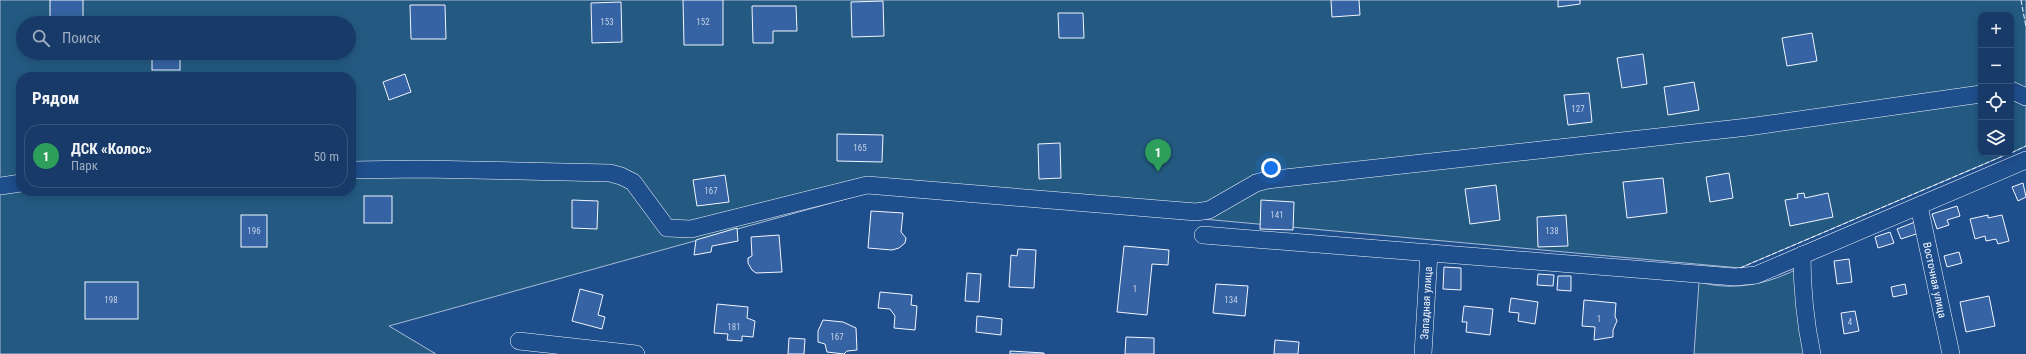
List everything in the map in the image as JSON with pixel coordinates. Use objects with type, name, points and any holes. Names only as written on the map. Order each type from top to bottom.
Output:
[{"type":"street","points":[[2014,91],[2026,97]]},
{"type":"street","points":[[356,170],[422,169],[610,173],[621,176],[633,182],[660,221],[667,228],[678,230],[691,229],[867,185],[1204,212],[1256,183],[1267,180],[1748,127],[1978,94]]},
{"type":"street","points":[[1203,235],[1734,277],[1756,275],[2026,160]]},
{"type":"street","points":[[0,186],[16,184]]},
{"type":"street","name":"Восточная улица","points":[[1919,206],[1951,354]]},
{"type":"street","name":"Западная улица","points":[[1423,354],[1429,253]]},
{"type":"street","points":[[1802,255],[1802,285],[1806,328],[1812,354]]},
{"type":"street","points":[[518,340],[636,354]]},
{"type":"shaded area","points":[[0,0],[2026,0],[2026,146],[2014,152],[2014,12],[1978,12],[1978,156],[2003,156],[1740,268],[1137,213],[867,193],[389,326],[436,354],[0,354]]},
{"type":"shaded area","points":[[1795,270],[1805,354],[1694,354],[1699,282],[1724,286],[1748,285],[1760,283]]},
{"type":"building","points":[[50,0],[83,0],[83,16],[50,16]]},
{"type":"building","points":[[683,0],[723,0],[723,45],[684,45]]},
{"type":"building","points":[[1331,0],[1359,0],[1360,15],[1332,17]]},
{"type":"building","points":[[1558,0],[1580,0],[1580,4],[1558,7]]},
{"type":"building","points":[[883,1],[884,36],[852,37],[851,2]]},
{"type":"building","points":[[621,2],[622,42],[592,43],[591,3]]},
{"type":"building","points":[[410,5],[445,5],[446,39],[411,39]]},
{"type":"building","points":[[752,6],[796,6],[797,31],[773,31],[773,43],[753,43]]},
{"type":"building","points":[[1058,13],[1083,13],[1084,38],[1059,38]]},
{"type":"building","points":[[1812,33],[1817,61],[1787,66],[1782,38]]},
{"type":"building","points":[[1643,54],[1647,84],[1622,88],[1617,58]]},
{"type":"building","points":[[152,60],[180,60],[180,70],[152,70]]},
{"type":"building","points":[[405,74],[411,92],[389,100],[383,82]]},
{"type":"building","points":[[1694,82],[1699,110],[1668,115],[1664,87]]},
{"type":"building","points":[[1589,93],[1592,122],[1568,125],[1564,95]]},
{"type":"building","points":[[837,134],[883,135],[882,162],[837,161]]},
{"type":"building","points":[[1060,143],[1061,178],[1039,179],[1038,144]]},
{"type":"building","points":[[1729,173],[1733,198],[1710,202],[1706,177]]},
{"type":"building","points":[[725,175],[729,202],[697,206],[693,180]]},
{"type":"building","points":[[1663,178],[1667,213],[1627,218],[1623,182]]},
{"type":"building","points":[[2023,183],[2026,197],[2018,201],[2012,187]]},
{"type":"building","points":[[1496,185],[1500,220],[1470,224],[1465,189]]},
{"type":"building","points":[[1804,193],[1805,198],[1828,193],[1833,217],[1790,226],[1785,200],[1798,198],[1797,194]]},
{"type":"building","points":[[364,196],[392,196],[392,223],[364,223]]},
{"type":"building","points":[[572,200],[598,201],[597,229],[572,228]]},
{"type":"building","points":[[1261,200],[1294,202],[1293,230],[1260,229]]},
{"type":"building","points":[[1957,206],[1960,216],[1947,220],[1949,225],[1937,229],[1932,214]]},
{"type":"building","points":[[871,211],[903,213],[901,232],[906,238],[905,243],[899,248],[892,250],[868,248]]},
{"type":"building","points":[[241,215],[267,215],[267,247],[241,247]]},
{"type":"building","points":[[1566,215],[1568,246],[1538,247],[1537,217]]},
{"type":"building","points":[[1988,215],[1988,218],[2002,215],[2009,241],[1998,244],[1996,239],[1986,241],[1985,236],[1975,239],[1970,219]]},
{"type":"building","points":[[1915,222],[1919,233],[1901,239],[1897,229]]},
{"type":"building","points":[[737,228],[738,241],[712,246],[711,252],[694,255],[696,240]]},
{"type":"building","points":[[1890,232],[1894,243],[1878,248],[1875,237]]},
{"type":"building","points":[[779,235],[782,272],[756,273],[752,270],[748,263],[748,258],[752,256],[751,237]]},
{"type":"building","points":[[1124,246],[1169,250],[1168,265],[1152,264],[1147,315],[1117,312]]},
{"type":"building","points":[[1018,249],[1036,250],[1034,288],[1009,287],[1011,255],[1017,256]]},
{"type":"building","points":[[1959,252],[1962,263],[1947,267],[1944,256]]},
{"type":"building","points":[[1849,259],[1852,282],[1837,284],[1834,261]]},
{"type":"building","points":[[1444,267],[1461,268],[1461,290],[1443,289]]},
{"type":"building","points":[[967,273],[981,274],[979,302],[965,301]]},
{"type":"building","points":[[1538,274],[1554,275],[1553,286],[1537,285]]},
{"type":"building","points":[[1558,276],[1571,276],[1571,291],[1557,290]]},
{"type":"building","points":[[85,282],[138,282],[138,319],[85,319]]},
{"type":"building","points":[[1216,284],[1248,286],[1245,316],[1213,313]]},
{"type":"building","points":[[1905,284],[1907,294],[1893,297],[1891,287]]},
{"type":"building","points":[[580,289],[603,295],[598,315],[605,317],[602,329],[572,321]]},
{"type":"building","points":[[880,292],[912,295],[911,305],[917,306],[915,330],[894,328],[895,316],[890,309],[878,308]]},
{"type":"building","points":[[1989,296],[1995,326],[1966,332],[1960,302]]},
{"type":"building","points":[[1511,298],[1538,302],[1535,324],[1518,321],[1519,313],[1509,312]]},
{"type":"building","points":[[1584,300],[1616,303],[1615,316],[1617,321],[1613,330],[1613,337],[1594,340],[1595,327],[1582,326]]},
{"type":"building","points":[[717,304],[748,307],[747,318],[755,321],[753,337],[742,336],[742,341],[727,340],[728,334],[714,333]]},
{"type":"building","points":[[1464,306],[1493,309],[1490,335],[1466,332],[1467,322],[1462,322]]},
{"type":"building","points":[[1855,311],[1859,331],[1844,334],[1841,313]]},
{"type":"building","points":[[977,316],[1002,319],[1001,335],[976,332]]},
{"type":"building","points":[[823,320],[843,322],[856,328],[857,350],[847,351],[844,354],[827,352],[825,344],[818,342],[818,331]]},
{"type":"building","points":[[1126,337],[1154,338],[1154,354],[1125,354]]},
{"type":"building","points":[[789,338],[805,339],[804,354],[788,354]]},
{"type":"building","points":[[1275,340],[1299,342],[1298,354],[1274,354]]},
{"type":"building","points":[[1010,351],[1044,353],[1044,354],[1010,354]]},
{"type":"fence","points":[[2021,0],[2026,27]]},
{"type":"fence","points":[[2014,152],[2026,146]]},
{"type":"fence","points":[[1740,268],[2003,156]]},
{"type":"place","name":"ДСК «Колос»","points":[[1158,172]]}]
